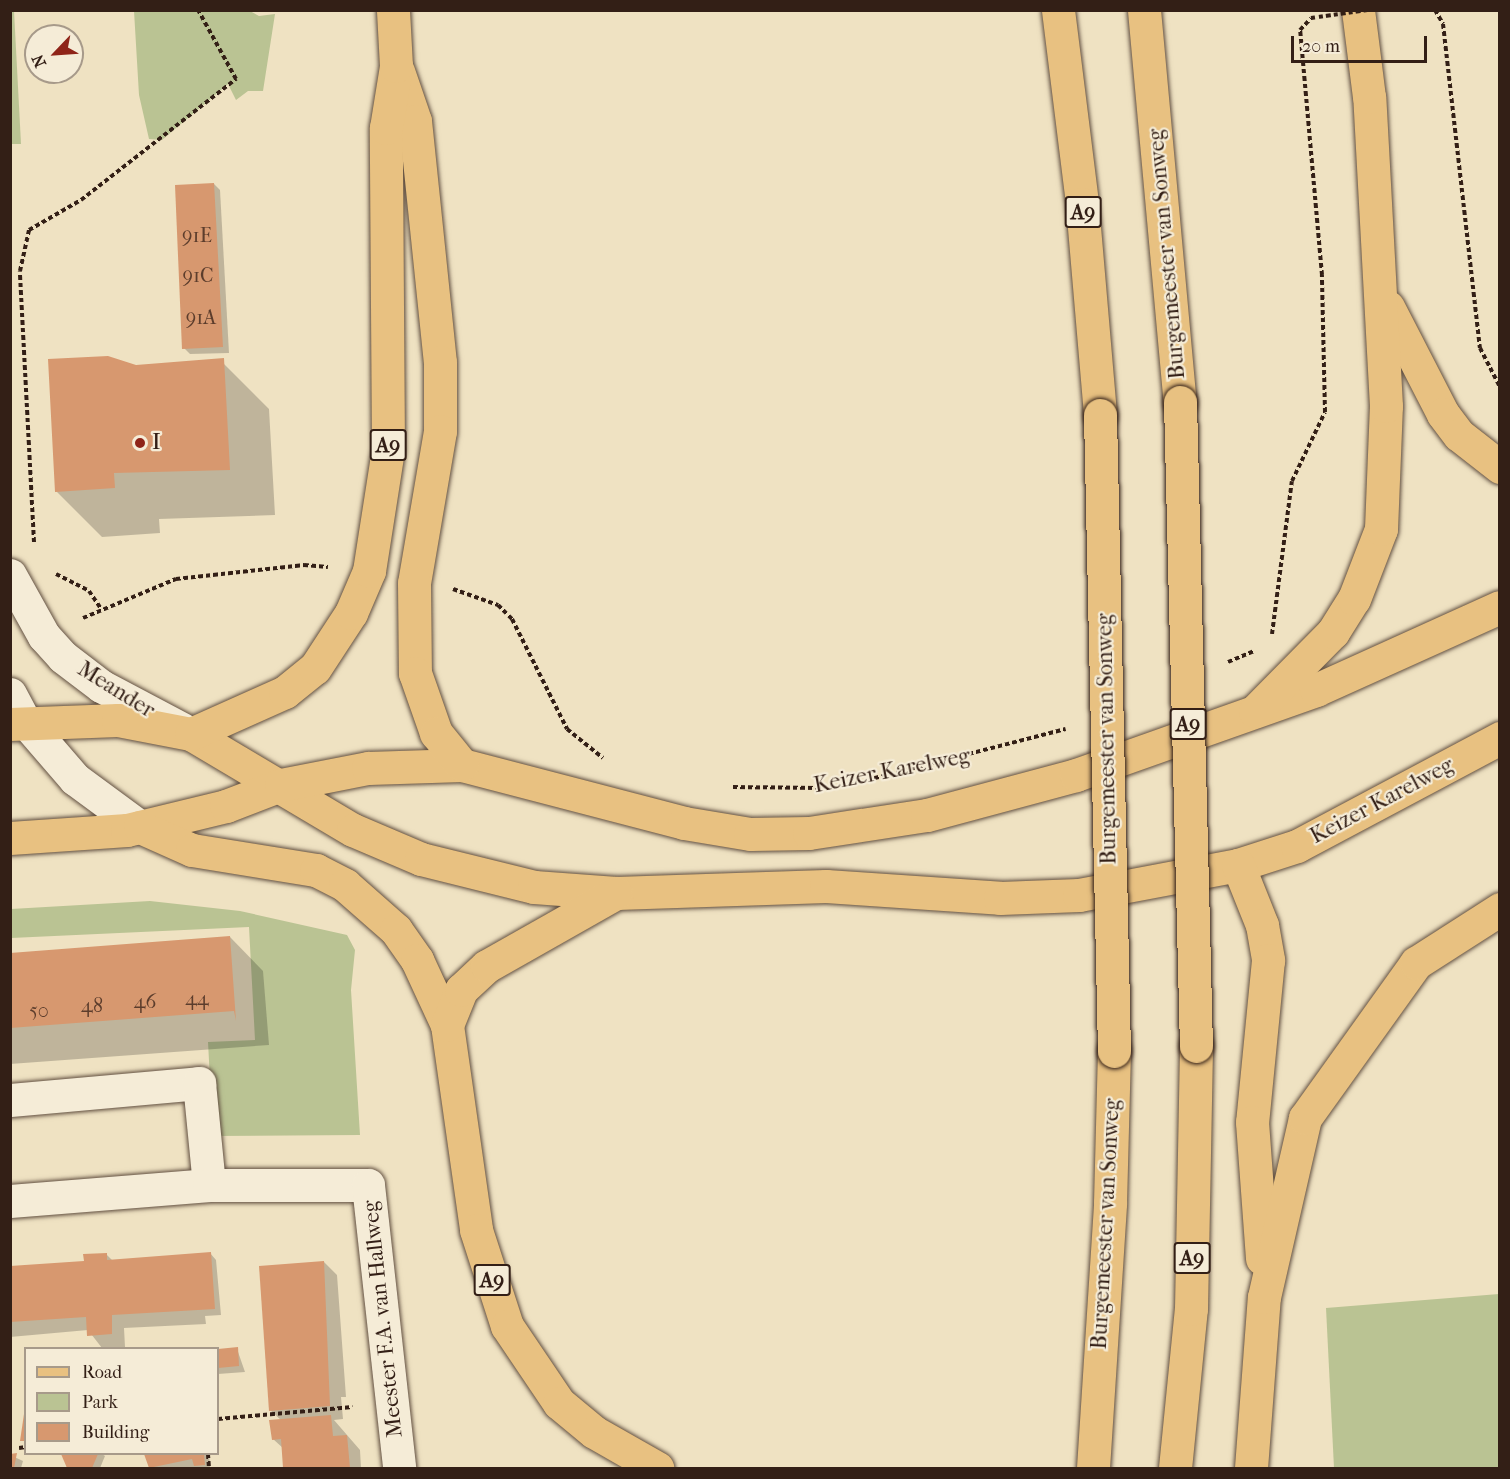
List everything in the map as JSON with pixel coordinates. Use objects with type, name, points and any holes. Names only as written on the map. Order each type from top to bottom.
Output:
[{"type":"main road","name":"A9","points":[[191,734],[285,692],[315,668],[351,613],[369,571],[388,449],[386,128],[396,66],[393,10]]},
{"type":"main road","name":"Burgemeester van Sonweg","points":[[1058,10],[1082,204],[1100,415],[1114,1051],[1110,1203],[1093,1468]]},
{"type":"main road","name":"Burgemeester van Sonweg","points":[[1144,10],[1180,402],[1196,1046],[1191,1309],[1174,1468]]},
{"type":"main road","points":[[1255,711],[1333,632],[1354,598],[1381,529],[1387,466],[1381,291],[1358,10]]},
{"type":"main road","name":"A9","points":[[396,66],[415,121],[440,362],[440,431],[414,584],[415,674],[436,733],[462,765]]},
{"type":"main road","points":[[1381,291],[1443,414],[1459,435],[1500,467]]},
{"type":"main road","name":"Keizer Karelweg","points":[[10,838],[140,827],[226,806],[281,785],[368,768],[462,765],[684,824],[750,834],[809,833],[980,803],[1076,775],[1371,668],[1500,606]]},
{"type":"main road","name":"Keizer Karelweg","points":[[15,712],[118,720],[191,734],[281,785],[352,830],[421,859],[534,887],[616,893],[826,886],[1000,898],[1079,895],[1238,865],[1297,846],[1500,738]]},
{"type":"main road","name":"A9","points":[[140,827],[192,850],[295,863],[345,885],[396,930],[417,960],[447,1025],[476,1230],[507,1326],[559,1403],[594,1432],[657,1468]]},
{"type":"main road","points":[[1238,865],[1262,925],[1268,960],[1252,1122],[1264,1297],[1251,1468]]},
{"type":"main road","name":"A9","points":[[447,1025],[461,990],[487,966],[616,893]]},
{"type":"main road","points":[[1264,1297],[1305,1118],[1416,963],[1500,909]]},
{"type":"street","name":"Meander","points":[[10,575],[44,636],[101,686],[191,734]]},
{"type":"street","points":[[15,712],[75,779],[140,827]]},
{"type":"street","points":[[10,1100],[199,1083],[209,1185]]},
{"type":"street","name":"Meester F.A. van Hallweg","points":[[10,1201],[209,1185],[368,1185],[399,1468]]},
{"type":"path","points":[[36,555],[20,272],[29,230],[81,200],[236,79],[198,10]]},
{"type":"path","points":[[1215,668],[1265,645],[1276,625],[1292,481],[1325,412],[1322,275],[1298,41],[1303,22],[1311,18],[1367,10]]},
{"type":"path","points":[[1435,10],[1443,24],[1480,348],[1500,387]]},
{"type":"path","points":[[44,636],[101,609],[176,579],[304,565],[369,571]]},
{"type":"path","points":[[52,571],[88,591],[101,609]]},
{"type":"path","points":[[414,584],[459,590],[498,605],[525,638],[567,729],[610,762]]},
{"type":"path","name":"Keizer Karelweg","points":[[857,782],[949,763],[1074,725]]},
{"type":"path","name":"Keizer Karelweg","points":[[722,786],[823,788]]},
{"type":"path","points":[[219,1419],[392,1404]]},
{"type":"path","points":[[20,1448],[24,1447]]},
{"type":"green space","points":[[248,10],[259,16],[275,14],[263,91],[248,91],[236,100],[228,84],[162,140],[149,139],[139,95],[134,11]]},
{"type":"green space","points":[[10,11],[14,11],[21,144],[11,144]]},
{"type":"green space","points":[[150,901],[240,911],[347,935],[355,950],[351,990],[360,1135],[213,1136],[208,1042],[255,1040],[249,927],[11,938],[11,909]]},
{"type":"green space","points":[[1499,1294],[1499,1468],[1334,1468],[1326,1308]]},
{"type":"building","points":[[214,183],[223,347],[182,349],[175,185]]},
{"type":"building","name":"I","points":[[108,356],[136,365],[224,358],[230,470],[114,473],[115,488],[55,492],[48,359]]},
{"type":"building","points":[[230,936],[236,1021],[234,1011],[10,1028],[10,953]]},
{"type":"building","points":[[211,1252],[215,1309],[112,1315],[112,1334],[87,1336],[86,1317],[10,1322],[10,1266],[84,1261],[83,1254],[107,1253],[107,1260]]},
{"type":"building","points":[[324,1261],[330,1406],[269,1411],[259,1266]]},
{"type":"building","points":[[238,1347],[239,1366],[219,1368],[219,1349]]},
{"type":"building","points":[[24,1414],[24,1441],[20,1441]]},
{"type":"building","points":[[331,1415],[333,1436],[347,1435],[350,1468],[283,1468],[281,1439],[272,1440],[269,1420]]},
{"type":"building","points":[[17,1453],[14,1468],[10,1468],[10,1454]]},
{"type":"building","points":[[61,1455],[98,1455],[92,1468],[67,1468]]},
{"type":"building","points":[[144,1455],[204,1455],[205,1465],[194,1466],[192,1459],[149,1468]]},
{"type":"place","name":"I","points":[[140,443]]}]
